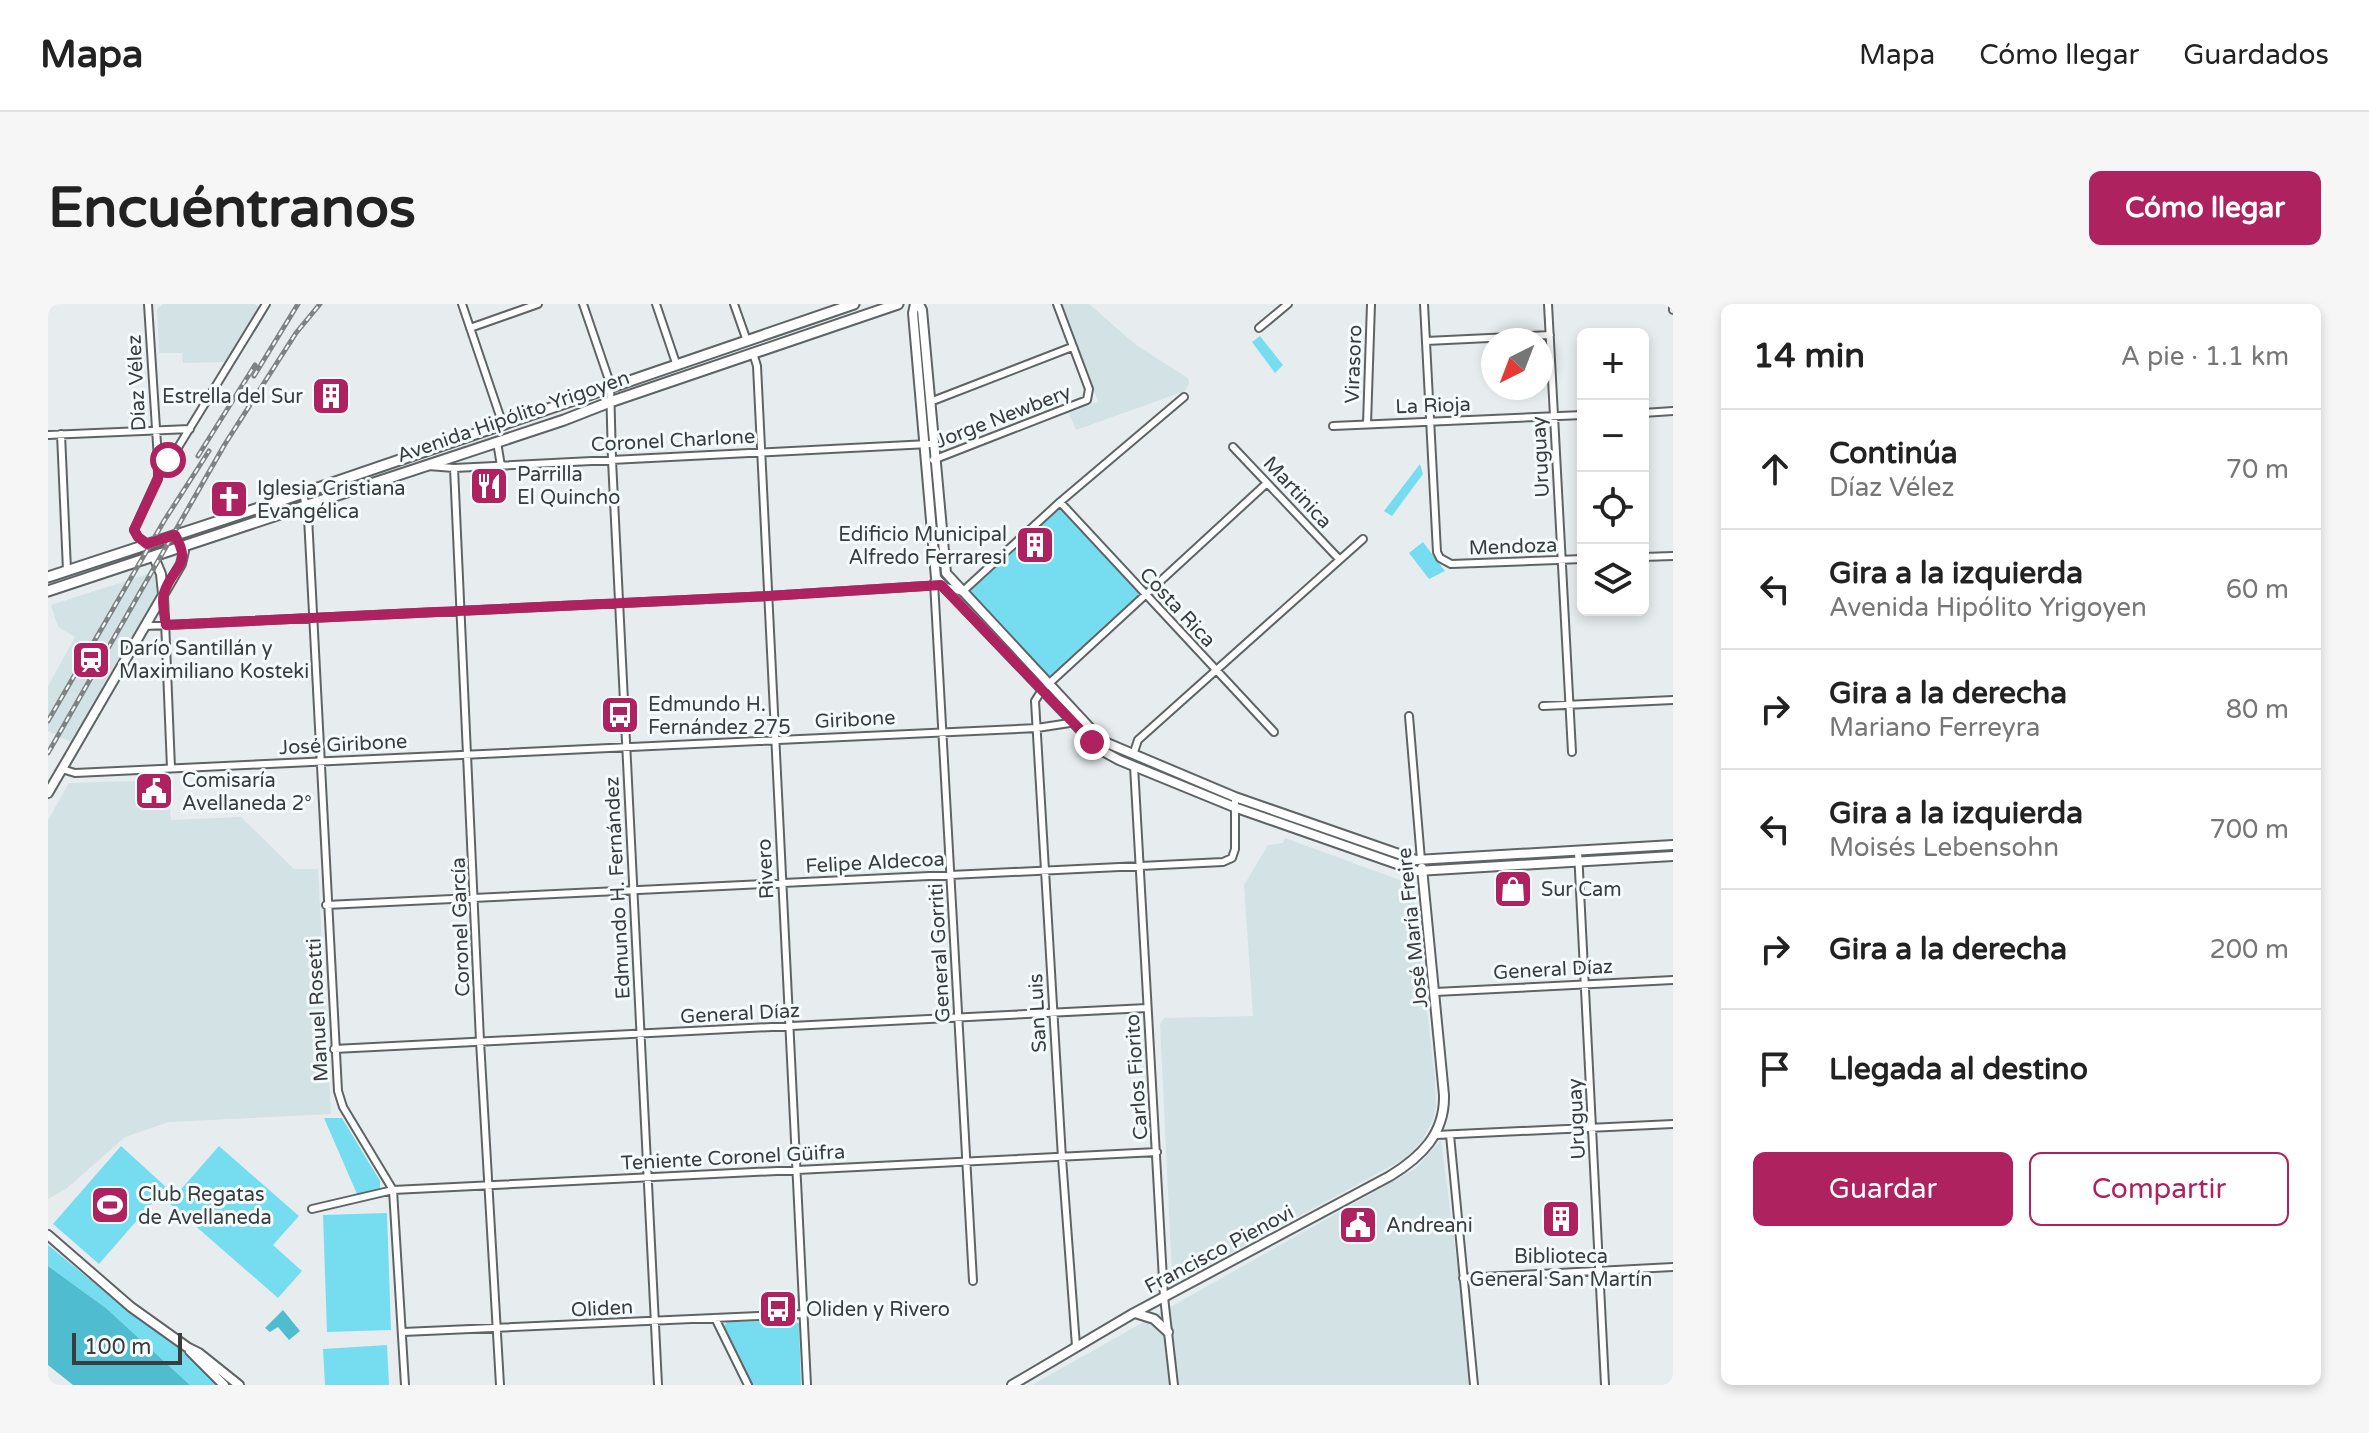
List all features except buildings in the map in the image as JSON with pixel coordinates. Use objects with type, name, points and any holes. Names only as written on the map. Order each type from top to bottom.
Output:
[{"type":"main road","name":"Avenida Hipólito Yrigoyen","points":[[48,577],[610,389],[837,307],[854,304]]},
{"type":"main road","name":"Avenida Hipólito Yrigoyen","points":[[48,591],[497,442],[898,304]]},
{"type":"main road","points":[[1673,845],[1421,860],[1407,858],[1235,797],[1107,743],[1046,687],[937,585],[930,460],[934,444],[922,310],[917,304],[913,313],[924,445],[930,460],[946,573],[1046,687],[1072,723],[1099,749],[1234,807],[1422,872],[1673,856]]},
{"type":"main road","points":[[48,793],[181,564],[183,547],[175,535]]},
{"type":"main road","points":[[154,557],[161,574],[163,594]]},
{"type":"main road","name":"José María Freire","points":[[1421,860],[1444,1105],[1436,1135]]},
{"type":"main road","name":"Francisco Pienovi","points":[[1012,1385],[1134,1313],[1400,1170],[1416,1158],[1436,1135]]},
{"type":"main road","points":[[48,1235],[131,1307],[199,1353],[239,1385]]},
{"type":"main road","points":[[1134,1313],[1154,1319],[1168,1332]]},
{"type":"main road","points":[[187,1347],[224,1385]]},
{"type":"street","name":"Díaz Vélez","points":[[147,544],[138,537],[135,526],[158,479],[148,304]]},
{"type":"street","points":[[158,466],[174,454],[266,304]]},
{"type":"street","points":[[462,304],[503,425]]},
{"type":"street","points":[[470,328],[538,304]]},
{"type":"street","name":"Edmundo H. Fernández","points":[[583,304],[610,389],[658,1385]]},
{"type":"street","points":[[656,304],[677,366]]},
{"type":"street","points":[[734,304],[747,341]]},
{"type":"street","points":[[930,402],[1072,347],[1057,304]]},
{"type":"street","points":[[1259,328],[1288,304]]},
{"type":"street","name":"Virasoro","points":[[1367,424],[1371,304]]},
{"type":"street","points":[[1424,304],[1429,422]]},
{"type":"street","name":"Uruguay","points":[[1548,304],[1550,328]]},
{"type":"street","points":[[1673,304],[1673,310]]},
{"type":"street","points":[[1426,341],[1481,338]]},
{"type":"street","name":"Jorge Newbery","points":[[930,460],[1083,403],[1089,397],[1089,389],[1072,347]]},
{"type":"street","name":"Rivero","points":[[753,353],[757,366],[807,1385]]},
{"type":"street","name":"Uruguay","points":[[1553,396],[1572,752]]},
{"type":"street","points":[[145,626],[937,585],[962,592],[1060,502],[1184,397]]},
{"type":"street","points":[[1649,413],[1673,411]]},
{"type":"street","name":"La Rioja","points":[[1333,426],[1577,415]]},
{"type":"street","name":"Mendoza","points":[[1429,422],[1437,552],[1445,561],[1451,564],[1577,559]]},
{"type":"street","points":[[48,435],[190,429]]},
{"type":"street","points":[[61,434],[67,570]]},
{"type":"street","points":[[497,442],[501,466]]},
{"type":"street","name":"Coronel Charlone","points":[[425,466],[501,466],[934,444]]},
{"type":"street","name":"Martinica","points":[[1233,447],[1339,559]]},
{"type":"street","name":"Coronel García","points":[[454,468],[480,1041],[500,1385]]},
{"type":"street","points":[[1046,687],[1267,483]]},
{"type":"street","points":[[303,493],[307,505],[313,619]]},
{"type":"street","name":"Costa Rica","points":[[1060,502],[1274,732]]},
{"type":"street","points":[[1133,755],[1138,740],[1363,539]]},
{"type":"street","points":[[1649,557],[1673,556]]},
{"type":"street","name":"General Gorriti","points":[[937,585],[942,731],[973,1281]]},
{"type":"street","points":[[163,594],[171,768]]},
{"type":"street","name":"Manuel Rosetti","points":[[313,619],[326,905],[339,1099],[393,1190],[405,1385]]},
{"type":"street","name":"San Luis","points":[[1046,687],[1035,701],[1076,1346]]},
{"type":"street","points":[[1543,706],[1673,700]]},
{"type":"street","name":"José María Freire","points":[[1409,716],[1421,860]]},
{"type":"street","name":"Giribone","points":[[626,746],[1037,728],[1084,721]]},
{"type":"street","name":"José Giribone","points":[[62,769],[75,773],[626,746]]},
{"type":"street","name":"Carlos Fiorito","points":[[1133,755],[1164,1297],[1174,1385]]},
{"type":"street","points":[[1234,807],[1235,797]]},
{"type":"street","name":"Felipe Aldecoa","points":[[326,905],[1223,862],[1232,858],[1235,849],[1234,807]]},
{"type":"street","name":"Uruguay","points":[[1578,851],[1605,1385]]},
{"type":"street","name":"General Díaz","points":[[1435,992],[1673,980]]},
{"type":"street","name":"General Díaz","points":[[334,1049],[1147,1008]]},
{"type":"street","points":[[1436,1135],[1673,1124]]},
{"type":"street","points":[[1450,1135],[1474,1385]]},
{"type":"street","name":"Teniente Coronel Güifra","points":[[312,1209],[393,1190],[1157,1152]]},
{"type":"street","points":[[1463,1278],[1673,1267]]},
{"type":"street","name":"Oliden","points":[[403,1332],[803,1314]]},
{"type":"street","points":[[715,1318],[748,1385]]},
{"type":"shaded area","points":[[163,304],[255,304],[260,307],[227,362],[183,363],[182,353],[159,353],[157,309]]},
{"type":"shaded area","points":[[1062,304],[1089,304],[1136,345],[1188,378],[1185,391],[1076,430],[1069,413],[1098,402]]},
{"type":"shaded area","points":[[1260,336],[1283,365],[1275,373],[1252,342]]},
{"type":"shaded area","points":[[1420,464],[1423,474],[1392,516],[1384,511]]},
{"type":"shaded area","points":[[1060,502],[1145,594],[1049,684],[962,592]]},
{"type":"shaded area","points":[[1423,542],[1445,571],[1429,579],[1409,553]]},
{"type":"shaded area","points":[[154,572],[157,594],[71,742],[48,731],[48,686],[75,637],[58,627],[51,605]]},
{"type":"shaded area","points":[[139,781],[140,801],[169,801],[171,820],[241,817],[294,869],[318,869],[331,1114],[169,1122],[125,1137],[66,1189],[48,1199],[48,820],[69,783]]},
{"type":"shaded area","points":[[1285,838],[1408,883],[1413,889],[1435,1079],[1433,1120],[1422,1141],[1406,1158],[1181,1280],[1172,1276],[1160,1024],[1164,1018],[1253,1016],[1244,885],[1268,845],[1283,843]]},
{"type":"shaded area","points":[[324,1118],[342,1118],[380,1181],[380,1188],[357,1194]]},
{"type":"shaded area","points":[[1441,1140],[1473,1385],[1032,1385],[1415,1169]]},
{"type":"shaded area","name":"Club Regatas de Avellaneda","points":[[121,1146],[166,1187],[99,1264],[53,1224]]},
{"type":"shaded area","points":[[219,1146],[299,1216],[273,1245],[302,1271],[278,1298],[169,1203]]},
{"type":"shaded area","points":[[387,1213],[391,1330],[327,1332],[323,1215]]},
{"type":"shaded area","points":[[48,1245],[134,1316],[184,1350],[221,1385],[190,1385],[106,1308],[48,1266]]},
{"type":"shaded area","points":[[48,1266],[106,1308],[190,1385],[73,1385],[48,1365]]},
{"type":"shaded area","points":[[283,1310],[300,1331],[289,1340],[278,1327],[270,1332],[265,1328]]},
{"type":"shaded area","points":[[793,1320],[799,1324],[801,1385],[752,1385],[724,1332],[724,1326],[727,1322]]},
{"type":"shaded area","points":[[387,1345],[389,1385],[325,1385],[323,1349]]},
{"type":"railway","points":[[254,376],[298,304]]},
{"type":"railway","points":[[48,753],[225,444],[296,333],[320,304]]},
{"type":"railway","points":[[198,456],[255,365]]},
{"type":"railway","points":[[48,721],[164,521],[209,451]]},
{"type":"place","name":"Estrella del Sur","points":[[331,396]]},
{"type":"place","name":"Parrilla El Quincho","points":[[489,486]]},
{"type":"place","name":"Iglesia Cristiana Evangélica","points":[[229,499]]},
{"type":"place","name":"Edificio Municipal Alfredo Ferraresi","points":[[1035,545]]},
{"type":"place","name":"Darío Santillán y Maximiliano Kosteki","points":[[91,660]]},
{"type":"place","name":"Edmundo H. Fernández 275","points":[[620,715]]},
{"type":"place","name":"Comisaría Avellaneda 2°","points":[[154,791]]},
{"type":"place","name":"Sur Cam","points":[[1513,889]]},
{"type":"place","name":"Club Regatas de Avellaneda","points":[[110,1205]]},
{"type":"place","name":"Biblioteca General San Martín","points":[[1561,1219]]},
{"type":"place","name":"Andreani","points":[[1358,1225]]},
{"type":"place","name":"Oliden y Rivero","points":[[778,1309]]},
{"type":"route","points":[[168,460],[158,466],[158,479],[134,530],[147,544],[175,535],[183,547],[184,558],[163,594],[166,625],[941,585],[1092,742]]}]
